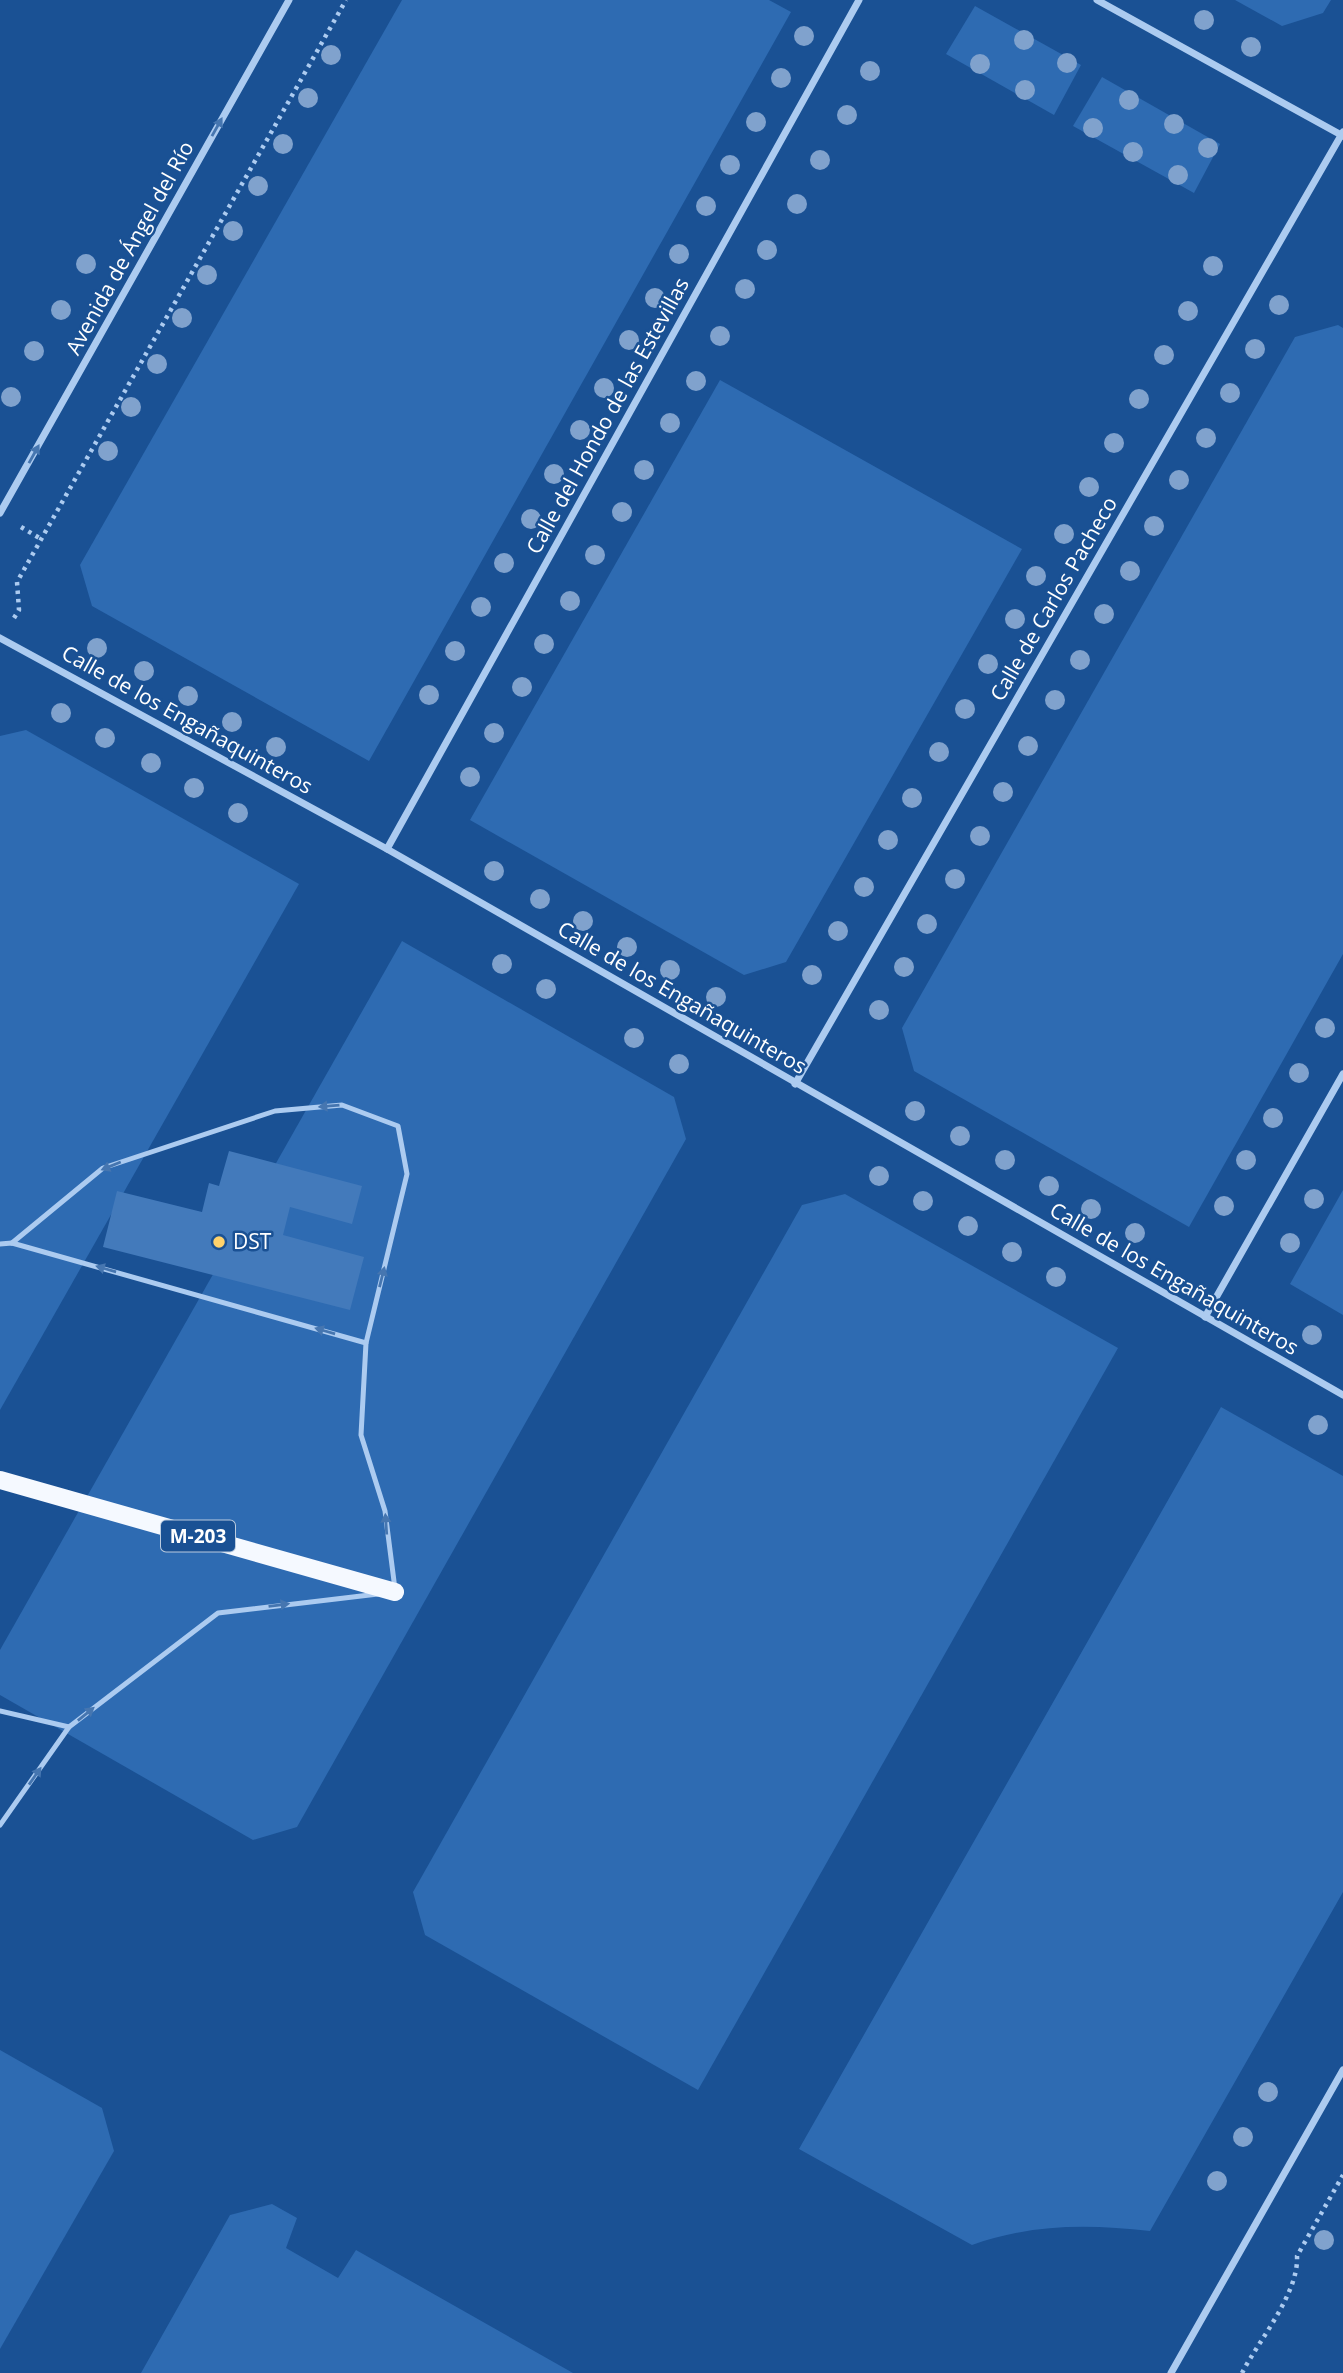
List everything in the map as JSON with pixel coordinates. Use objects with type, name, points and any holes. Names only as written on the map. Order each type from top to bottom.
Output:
[{"type":"main road","name":"M-203","points":[[0,1479],[395,1592]]},
{"type":"street","name":"Avenida de Ángel del Río","points":[[0,513],[289,0]]},
{"type":"street","name":"Calle del Hondo de las Estevillas","points":[[387,849],[859,0]]},
{"type":"street","points":[[1097,0],[1342,135]]},
{"type":"street","name":"Calle de Carlos Pacheco","points":[[795,1084],[1342,135]]},
{"type":"street","name":"Calle de los Engañaquinteros","points":[[1,638],[387,849],[1343,1395]]},
{"type":"street","points":[[1205,1317],[1343,1074]]},
{"type":"street","points":[[1171,2373],[1343,2070]]},
{"type":"lane","points":[[0,1825],[69,1727],[218,1613],[395,1592],[385,1511],[361,1435],[366,1343],[407,1174],[398,1126],[342,1105],[275,1111],[103,1168],[12,1243]]},
{"type":"lane","points":[[0,1244],[12,1243],[366,1343]]},
{"type":"lane","points":[[0,1711],[69,1727]]},
{"type":"path","points":[[1,638],[19,610],[17,582],[346,0]]},
{"type":"path","points":[[1242,2373],[1292,2287],[1298,2269],[1297,2256],[1343,2175]]},
{"type":"shaded area","points":[[402,0],[769,0],[791,12],[369,761],[92,606],[80,565]]},
{"type":"shaded area","points":[[1235,0],[1331,0],[1323,13],[1282,26]]},
{"type":"shaded area","points":[[975,6],[1081,65],[1054,115],[946,54]]},
{"type":"shaded area","points":[[1102,77],[1220,144],[1194,193],[1073,126]]},
{"type":"shaded area","points":[[1338,325],[1343,328],[1343,954],[1189,1227],[914,1071],[902,1028],[1295,337]]},
{"type":"shaded area","points":[[720,380],[1022,549],[786,962],[744,975],[470,820]]},
{"type":"shaded area","points":[[26,730],[299,884],[0,1410],[0,736]]},
{"type":"shaded area","points":[[402,941],[674,1097],[686,1139],[297,1827],[253,1840],[0,1695],[0,1650]]},
{"type":"shaded area","points":[[1343,1190],[1343,1315],[1290,1284]]},
{"type":"shaded area","points":[[845,1194],[1118,1348],[698,2090],[425,1935],[413,1892],[802,1205]]},
{"type":"shaded area","points":[[1221,1407],[1343,1476],[1343,1892],[1150,2231],[1104,2227],[1038,2229],[972,2245],[799,2149]]},
{"type":"shaded area","points":[[0,2050],[102,2108],[114,2151],[0,2349]]},
{"type":"shaded area","points":[[272,2204],[297,2218],[286,2248],[338,2278],[356,2250],[573,2373],[141,2373],[230,2215]]},
{"type":"building","points":[[229,1151],[362,1186],[352,1224],[290,1207],[283,1235],[364,1257],[350,1310],[103,1247],[117,1191],[202,1212],[209,1183],[219,1186]]},
{"type":"place","name":"DST","points":[[219,1242]]}]
